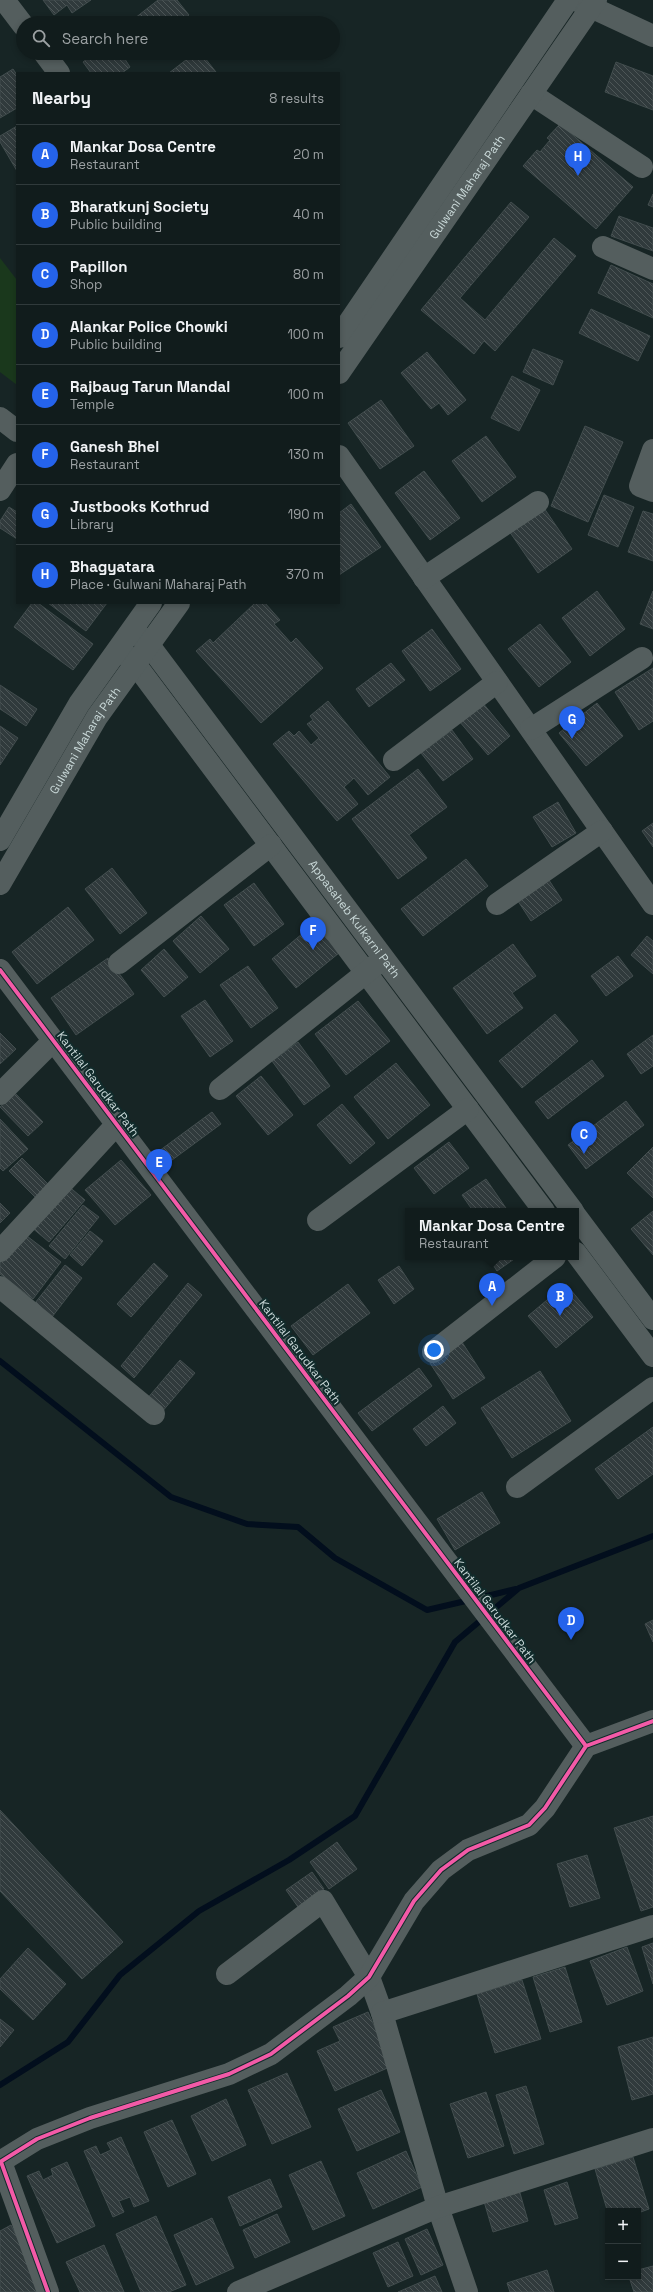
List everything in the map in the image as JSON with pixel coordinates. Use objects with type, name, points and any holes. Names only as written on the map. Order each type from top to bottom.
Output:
[{"type":"street","points":[[4,0],[16,16]]},
{"type":"street","name":"Gulwani Maharaj Path","points":[[340,336],[568,0]]},
{"type":"street","points":[[587,2],[653,36]]},
{"type":"street","name":"Gulwani Maharaj Path","points":[[340,372],[531,94],[587,2]]},
{"type":"street","points":[[49,60],[58,72]]},
{"type":"street","points":[[531,94],[642,167]]},
{"type":"street","points":[[603,247],[653,269]]},
{"type":"street","points":[[0,418],[16,430]]},
{"type":"street","points":[[653,450],[640,486],[653,491]]},
{"type":"street","points":[[340,457],[653,904]]},
{"type":"street","points":[[0,490],[16,466]]},
{"type":"street","points":[[424,578],[538,502]]},
{"type":"street","name":"Gulwani Maharaj Path","points":[[0,839],[79,704],[120,649],[150,604]]},
{"type":"street","name":"Gulwani Maharaj Path","points":[[0,884],[98,717],[178,604]]},
{"type":"street","name":"Appasaheb Kulkarni Path","points":[[133,629],[149,646],[570,1208]]},
{"type":"street","name":"Appasaheb Kulkarni Path","points":[[120,649],[136,665],[542,1208]]},
{"type":"street","points":[[530,729],[642,658]]},
{"type":"street","points":[[394,760],[497,682]]},
{"type":"street","points":[[497,904],[602,831]]},
{"type":"street","points":[[119,963],[271,845]]},
{"type":"street","points":[[220,1089],[384,959]]},
{"type":"street","name":"Kantilal Garudkar Path","points":[[0,970],[586,1746]]},
{"type":"street","points":[[0,1094],[53,1041]]},
{"type":"street","points":[[318,1220],[468,1109]]},
{"type":"street","points":[[0,1251],[116,1125]]},
{"type":"street","points":[[579,1220],[653,1318]]},
{"type":"street","points":[[579,1257],[653,1356]]},
{"type":"street","points":[[434,1352],[550,1260]]},
{"type":"street","points":[[0,1287],[154,1414]]},
{"type":"street","points":[[517,1487],[653,1388]]},
{"type":"street","points":[[48,2292],[0,2162],[37,2139],[90,2118],[228,2074],[271,2054],[348,1996],[369,1977],[414,1901],[441,1870],[468,1850],[530,1825],[545,1808],[586,1746],[653,1721]]},
{"type":"street","points":[[227,1974],[323,1901],[369,1977],[382,2013],[438,2207],[467,2292]]},
{"type":"street","points":[[382,2013],[653,1926]]},
{"type":"street","points":[[238,2292],[438,2207],[653,2139]]},
{"type":"green space","points":[[0,258],[16,279],[16,384],[0,372]]},
{"type":"building","points":[[43,0],[91,0],[72,13],[67,5],[54,15]]},
{"type":"building","points":[[158,0],[177,0],[189,15],[188,16],[138,16]]},
{"type":"building","points":[[86,60],[126,60],[130,67],[123,72],[90,72],[83,62]]},
{"type":"building","points":[[186,60],[207,60],[216,72],[170,72]]},
{"type":"building","points":[[616,62],[653,76],[653,110],[605,92]]},
{"type":"building","points":[[13,69],[16,74],[16,109],[0,118],[0,77]]},
{"type":"building","points":[[560,124],[633,187],[596,229],[523,166],[537,150],[540,152],[550,140],[547,138]]},
{"type":"building","points":[[16,127],[16,169],[0,142],[0,136]]},
{"type":"building","points":[[653,194],[653,207],[648,205]]},
{"type":"building","points":[[511,202],[529,217],[460,298],[485,320],[554,238],[576,256],[495,351],[484,341],[474,354],[421,310]]},
{"type":"building","points":[[619,216],[653,228],[653,251],[611,236]]},
{"type":"building","points":[[611,265],[653,284],[653,318],[598,293]]},
{"type":"building","points":[[591,309],[650,336],[638,361],[579,333]]},
{"type":"building","points":[[533,349],[563,361],[553,385],[523,372]]},
{"type":"building","points":[[427,352],[466,400],[448,415],[439,403],[431,409],[401,373]]},
{"type":"building","points":[[512,376],[540,390],[519,431],[491,418]]},
{"type":"building","points":[[381,400],[414,446],[380,469],[348,423]]},
{"type":"building","points":[[585,426],[623,442],[588,522],[551,506]]},
{"type":"building","points":[[486,436],[516,477],[482,502],[452,461]]},
{"type":"building","points":[[424,471],[460,518],[430,540],[395,493]]},
{"type":"building","points":[[604,495],[634,507],[618,547],[588,535]]},
{"type":"building","points":[[351,504],[381,547],[340,574],[340,512]]},
{"type":"building","points":[[9,507],[16,511],[16,538],[0,528],[0,521]]},
{"type":"building","points":[[544,508],[572,549],[538,573],[509,531]]},
{"type":"building","points":[[643,511],[653,514],[653,561],[628,552]]},
{"type":"building","points":[[597,591],[625,629],[590,656],[562,618]]},
{"type":"building","points":[[653,591],[653,629],[640,624]]},
{"type":"building","points":[[31,604],[39,604],[93,644],[73,670],[14,627]]},
{"type":"building","points":[[49,604],[106,604],[86,631]]},
{"type":"building","points":[[254,604],[266,604],[280,620],[274,624],[291,643],[296,638],[323,668],[261,723],[196,651],[210,639],[213,643]]},
{"type":"building","points":[[540,624],[571,662],[539,687],[508,649]]},
{"type":"building","points":[[432,629],[461,669],[430,691],[402,651]]},
{"type":"building","points":[[391,663],[405,680],[369,707],[356,689]]},
{"type":"building","points":[[653,668],[653,721],[639,730],[615,692]]},
{"type":"building","points":[[0,685],[37,709],[26,726],[0,709]]},
{"type":"building","points":[[328,701],[390,777],[368,795],[354,778],[344,787],[358,804],[337,821],[273,744],[289,731],[294,736],[299,731],[311,745],[319,738],[307,724],[313,720],[310,716]]},
{"type":"building","points":[[482,702],[510,736],[488,755],[459,721]]},
{"type":"building","points":[[597,703],[623,736],[586,766],[559,733]]},
{"type":"building","points":[[0,726],[18,738],[0,765]]},
{"type":"building","points":[[452,730],[473,759],[443,781],[421,753]]},
{"type":"building","points":[[418,769],[447,807],[409,835],[427,858],[398,879],[352,819]]},
{"type":"building","points":[[558,802],[576,833],[552,847],[533,817]]},
{"type":"building","points":[[653,823],[653,847],[642,831]]},
{"type":"building","points":[[466,859],[488,886],[423,936],[401,909]]},
{"type":"building","points":[[112,868],[147,913],[120,934],[85,889]]},
{"type":"building","points":[[545,874],[562,900],[531,921],[514,895]]},
{"type":"building","points":[[254,883],[284,924],[254,946],[224,905]]},
{"type":"building","points":[[68,907],[94,940],[37,984],[12,952]]},
{"type":"building","points":[[201,916],[229,949],[200,973],[173,941]]},
{"type":"building","points":[[315,923],[339,953],[296,988],[272,959]]},
{"type":"building","points":[[647,936],[653,941],[653,974],[631,955]]},
{"type":"building","points":[[513,944],[536,976],[512,993],[523,1008],[487,1034],[453,988]]},
{"type":"building","points":[[164,949],[188,977],[164,997],[141,970]]},
{"type":"building","points":[[618,956],[633,976],[606,996],[591,976]]},
{"type":"building","points":[[108,958],[134,994],[76,1035],[51,998]]},
{"type":"building","points":[[248,966],[278,1008],[251,1028],[220,985]]},
{"type":"building","points":[[205,1000],[233,1041],[210,1057],[181,1016]]},
{"type":"building","points":[[358,1001],[390,1041],[346,1075],[315,1034]]},
{"type":"building","points":[[555,1014],[578,1041],[522,1088],[499,1061]]},
{"type":"building","points":[[0,1033],[16,1049],[0,1064]]},
{"type":"building","points":[[653,1035],[653,1066],[641,1074],[627,1054]]},
{"type":"building","points":[[298,1042],[330,1086],[304,1105],[272,1061]]},
{"type":"building","points":[[592,1060],[604,1076],[548,1119],[535,1102]]},
{"type":"building","points":[[396,1063],[430,1105],[388,1139],[354,1097]]},
{"type":"building","points":[[261,1076],[293,1115],[268,1135],[236,1096]]},
{"type":"building","points":[[14,1092],[43,1122],[28,1136],[0,1107]]},
{"type":"building","points":[[626,1101],[644,1125],[586,1169],[568,1145]]},
{"type":"building","points":[[342,1104],[375,1143],[350,1164],[317,1125]]},
{"type":"building","points":[[212,1112],[221,1124],[168,1163],[159,1151]]},
{"type":"building","points":[[0,1119],[28,1149],[3,1171],[0,1168]]},
{"type":"building","points":[[449,1142],[469,1168],[434,1194],[414,1168]]},
{"type":"building","points":[[653,1147],[653,1198],[627,1173]]},
{"type":"building","points":[[22,1158],[52,1188],[39,1201],[9,1171]]},
{"type":"building","points":[[121,1160],[151,1195],[115,1225],[85,1190]]},
{"type":"building","points":[[486,1179],[506,1208],[471,1208],[462,1195]]},
{"type":"building","points":[[67,1185],[85,1200],[49,1242],[31,1227]]},
{"type":"building","points":[[0,1203],[10,1213],[0,1223]]},
{"type":"building","points":[[83,1205],[99,1217],[65,1259],[49,1246]]},
{"type":"building","points":[[653,1211],[653,1255],[631,1229]]},
{"type":"building","points":[[90,1231],[103,1241],[82,1266],[70,1255]]},
{"type":"building","points":[[23,1233],[61,1262],[33,1299],[0,1274],[0,1263]]},
{"type":"building","points":[[490,1260],[513,1260],[497,1271]]},
{"type":"building","points":[[154,1263],[168,1276],[131,1317],[117,1304]]},
{"type":"building","points":[[65,1265],[82,1278],[52,1317],[35,1303]]},
{"type":"building","points":[[399,1266],[414,1289],[394,1304],[378,1280]]},
{"type":"building","points":[[188,1283],[202,1295],[134,1378],[121,1366]]},
{"type":"building","points":[[348,1284],[370,1313],[313,1355],[291,1326]]},
{"type":"building","points":[[566,1284],[593,1317],[556,1348],[528,1316]]},
{"type":"building","points":[[462,1342],[485,1378],[453,1399],[430,1363]]},
{"type":"building","points":[[180,1360],[195,1373],[161,1413],[146,1400]]},
{"type":"building","points":[[419,1368],[432,1386],[372,1431],[358,1413]]},
{"type":"building","points":[[540,1371],[571,1421],[512,1458],[481,1408]]},
{"type":"building","points":[[443,1406],[456,1423],[426,1446],[413,1429]]},
{"type":"building","points":[[653,1427],[653,1474],[618,1499],[595,1469]]},
{"type":"building","points":[[482,1492],[500,1523],[455,1550],[437,1519]]},
{"type":"building","points":[[653,1620],[653,1642],[645,1624]]},
{"type":"building","points":[[0,1810],[123,1942],[82,1979],[0,1891]]},
{"type":"building","points":[[653,1816],[653,1907],[641,1911],[614,1828]]},
{"type":"building","points":[[337,1842],[357,1869],[329,1889],[310,1862]]},
{"type":"building","points":[[587,1855],[600,1898],[570,1907],[557,1864]]},
{"type":"building","points":[[312,1872],[324,1889],[298,1907],[286,1890]]},
{"type":"building","points":[[653,1943],[653,1984],[642,1947]]},
{"type":"building","points":[[627,1947],[643,1991],[607,2005],[590,1961]]},
{"type":"building","points":[[28,1948],[66,1984],[33,2020],[0,1989],[0,1979]]},
{"type":"building","points":[[565,1967],[582,2022],[550,2032],[533,1977]]},
{"type":"building","points":[[522,1980],[541,2039],[495,2053],[477,1994]]},
{"type":"building","points":[[368,2012],[392,2066],[335,2091],[317,2051],[340,2041],[333,2027]]},
{"type":"building","points":[[0,2019],[14,2030],[0,2047]]},
{"type":"building","points":[[653,2037],[653,2094],[632,2100],[618,2047]]},
{"type":"building","points":[[287,2073],[311,2127],[272,2144],[248,2090]]},
{"type":"building","points":[[526,2086],[544,2144],[514,2154],[496,2095]]},
{"type":"building","points":[[381,2090],[400,2132],[357,2151],[338,2109]]},
{"type":"building","points":[[486,2092],[504,2146],[468,2158],[450,2104]]},
{"type":"building","points":[[226,2099],[246,2145],[212,2161],[191,2116]]},
{"type":"building","points":[[172,2120],[196,2174],[168,2187],[144,2132]]},
{"type":"building","points":[[121,2137],[149,2201],[134,2207],[130,2197],[119,2201],[124,2212],[113,2217],[84,2151],[96,2146],[100,2155],[111,2150],[107,2143]]},
{"type":"building","points":[[406,2151],[422,2187],[373,2209],[357,2173]]},
{"type":"building","points":[[633,2157],[649,2209],[641,2212],[641,2208],[607,2208],[595,2169]]},
{"type":"building","points":[[321,2161],[345,2216],[313,2230],[289,2175]]},
{"type":"building","points":[[67,2162],[95,2226],[57,2243],[27,2176],[39,2171],[43,2180],[53,2175],[51,2169]]},
{"type":"building","points":[[270,2179],[282,2207],[240,2226],[228,2197]]},
{"type":"building","points":[[567,2182],[578,2218],[555,2225],[544,2190]]},
{"type":"building","points":[[518,2186],[528,2221],[493,2232],[483,2198]]},
{"type":"building","points":[[277,2214],[290,2242],[255,2258],[243,2230]]},
{"type":"building","points":[[156,2216],[186,2285],[169,2292],[141,2292],[116,2234]]},
{"type":"building","points":[[212,2218],[234,2268],[196,2285],[174,2235]]},
{"type":"building","points":[[11,2225],[44,2292],[0,2292],[0,2231]]},
{"type":"building","points":[[427,2229],[443,2265],[421,2275],[405,2239]]},
{"type":"building","points":[[398,2242],[413,2276],[388,2287],[373,2253]]},
{"type":"building","points":[[104,2245],[124,2292],[80,2292],[66,2262]]},
{"type":"building","points":[[653,2266],[653,2292],[634,2292],[630,2280],[641,2280],[641,2269]]},
{"type":"building","points":[[547,2270],[554,2292],[510,2292],[507,2283]]},
{"type":"building","points":[[435,2276],[442,2292],[398,2292]]},
{"type":"waterway","points":[[0,1361],[171,1497],[247,1524],[298,1527],[335,1558],[427,1610],[470,1600]]},
{"type":"waterway","points":[[0,2085],[68,2042],[120,1975],[199,1911],[289,1860],[355,1816],[455,1642],[519,1588],[653,1536]]},
{"type":"waterway","points":[[479,1598],[516,1589]]},
{"type":"cycle path","points":[[0,970],[586,1746]]},
{"type":"cycle path","points":[[0,2162],[37,2139],[90,2118],[229,2074],[271,2054],[348,1996],[369,1977],[414,1901],[441,1870],[468,1850],[529,1825],[545,1808],[586,1746],[653,1721]]},
{"type":"cycle path","points":[[1,2162],[48,2292]]},
{"type":"place","name":"Bhagyatara","points":[[578,176]]},
{"type":"place","name":"Justbooks Kothrud","points":[[572,739]]},
{"type":"place","name":"Ganesh Bhel","points":[[313,950]]},
{"type":"place","name":"Papillon","points":[[584,1154]]},
{"type":"place","name":"Rajbaug Tarun Mandal","points":[[159,1182]]},
{"type":"place","name":"Mankar Dosa Centre","points":[[492,1306]]},
{"type":"place","name":"Bharatkunj Society","points":[[560,1316]]},
{"type":"place","name":"Alankar Police Chowki","points":[[571,1640]]}]
